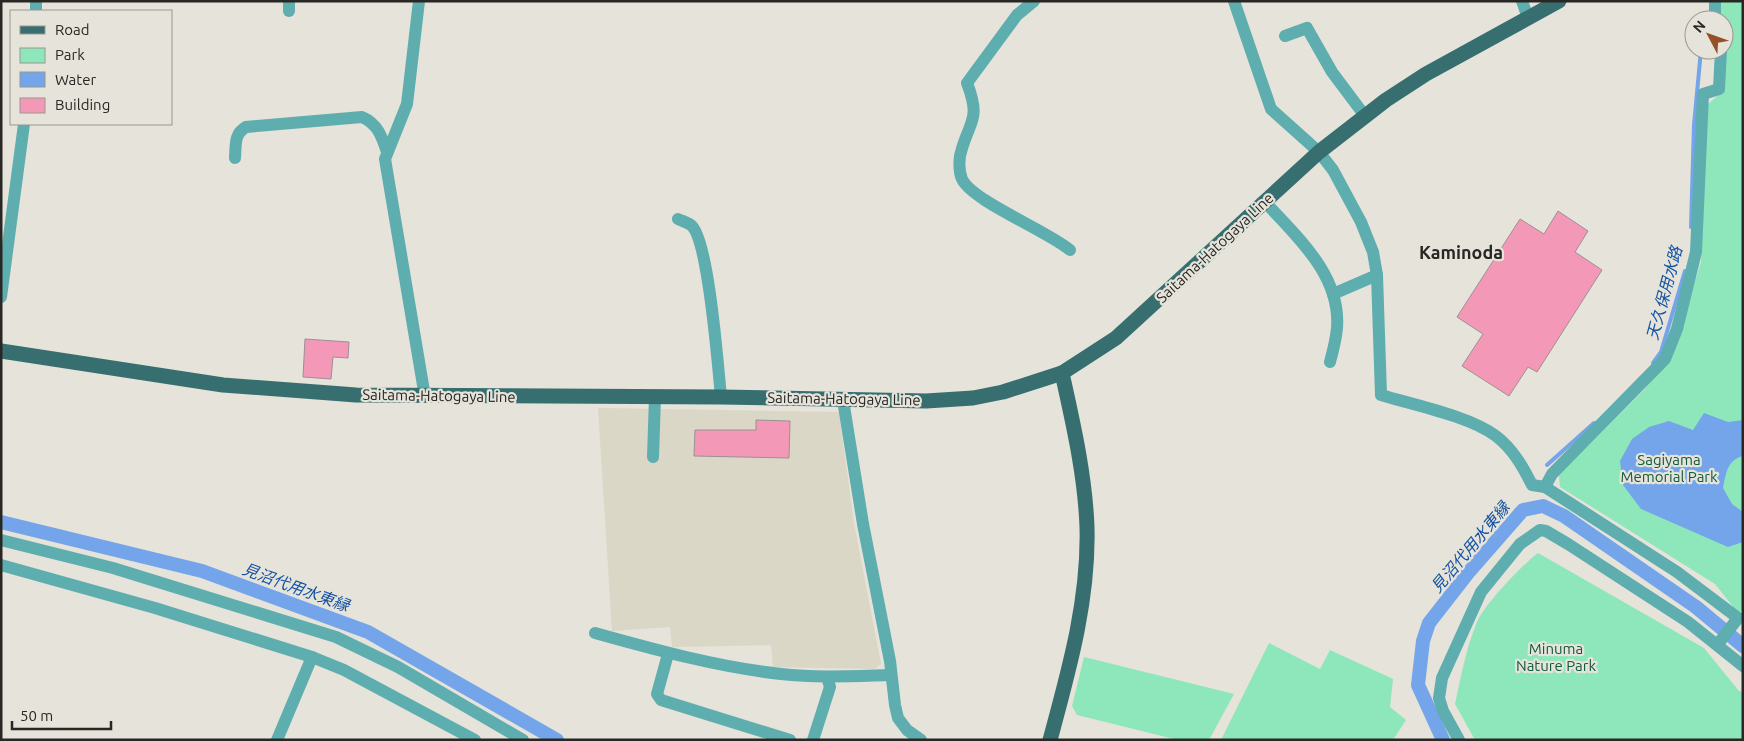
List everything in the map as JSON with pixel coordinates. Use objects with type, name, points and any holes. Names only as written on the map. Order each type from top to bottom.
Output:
[{"type":"main road","name":"Saitama-Hatogaya Line","points":[[1,351],[223,385],[338,394],[425,397],[721,397],[926,401],[973,398],[1018,388],[1062,373],[1089,357],[1122,333],[1319,152],[1365,116],[1426,74],[1559,1]]},
{"type":"main road","points":[[1050,740],[1075,645],[1082,608],[1086,565],[1087,527],[1082,471],[1062,373]]},
{"type":"street","points":[[419,1],[407,104],[385,159],[425,397]]},
{"type":"street","points":[[1034,1],[1017,15],[967,83],[975,103],[974,117],[962,151],[959,168],[962,180],[976,194],[1070,250]]},
{"type":"street","points":[[1234,1],[1270,109],[1319,152],[1333,170],[1361,222],[1373,252],[1377,275],[1381,395],[1474,423],[1496,436],[1521,463],[1532,485],[1546,487],[1677,572],[1722,604],[1739,619],[1720,641]]},
{"type":"street","points":[[1522,1],[1528,18]]},
{"type":"street","points":[[1285,36],[1307,28],[1332,72],[1365,116]]},
{"type":"street","points":[[1546,487],[1552,474],[1665,359],[1677,329],[1696,252],[1703,94],[1719,89],[1720,60]]},
{"type":"street","points":[[235,158],[236,136],[239,131],[246,127],[362,117],[372,122],[380,132],[387,152]]},
{"type":"street","points":[[1,297],[24,125]]},
{"type":"street","points":[[1265,202],[1314,256],[1333,294],[1337,327],[1330,362]]},
{"type":"street","points":[[678,219],[691,225],[699,244],[710,290],[721,397]]},
{"type":"street","points":[[1333,294],[1377,275]]},
{"type":"street","points":[[653,457],[655,397]]},
{"type":"street","points":[[843,400],[863,524],[890,661],[898,718],[907,730],[921,740]]},
{"type":"street","points":[[1458,740],[1442,711],[1439,698],[1442,678],[1481,592],[1520,544],[1540,530],[1546,531],[1720,641],[1743,666]]},
{"type":"street","points":[[1,540],[113,568],[336,637],[398,667],[523,740]]},
{"type":"street","points":[[2,567],[146,605],[312,657],[344,670],[475,740]]},
{"type":"street","points":[[595,633],[668,654],[779,674],[828,677],[891,675]]},
{"type":"street","points":[[668,654],[657,694],[661,700],[790,740]]},
{"type":"street","points":[[277,740],[312,657]]},
{"type":"street","points":[[813,740],[830,687],[828,677]]},
{"type":"shaded area","points":[[598,408],[839,412],[854,523],[881,664],[875,669],[773,667],[771,645],[672,647],[670,627],[612,631]]},
{"type":"green space","name":"Sagiyama Memorial Park","points":[[1720,1],[1743,1],[1743,610],[1738,613],[1715,584],[1560,487],[1559,475],[1643,391],[1671,357],[1701,262],[1706,106],[1723,91],[1723,60],[1734,60],[1734,10],[1720,10]]},
{"type":"green space","name":"Minuma Nature Park","points":[[1538,553],[1704,648],[1739,691],[1743,692],[1743,740],[1475,740],[1455,704],[1473,632],[1481,615],[1495,596]]},
{"type":"green space","points":[[1269,643],[1320,669],[1330,650],[1393,679],[1390,707],[1406,720],[1393,740],[1221,740]]},
{"type":"green space","points":[[1084,657],[1234,694],[1209,740],[1178,740],[1077,715],[1072,706]]},
{"type":"water","points":[[1704,413],[1728,422],[1743,420],[1743,456],[1730,464],[1723,488],[1732,504],[1743,512],[1743,542],[1728,547],[1641,509],[1623,485],[1620,461],[1632,439],[1649,427],[1669,421],[1693,430]]},
{"type":"building","points":[[1558,211],[1588,231],[1575,252],[1602,270],[1537,372],[1528,367],[1509,396],[1462,366],[1483,334],[1457,317],[1520,219],[1544,234]]},
{"type":"building","points":[[305,339],[349,342],[348,358],[333,357],[331,379],[303,377]]},
{"type":"building","points":[[756,420],[790,421],[789,458],[694,456],[695,430],[756,430]]},
{"type":"waterway","name":"天久保用水路","points":[[1691,227],[1694,125],[1700,60]]},
{"type":"waterway","name":"天久保用水路","points":[[1653,363],[1661,352],[1685,271]]},
{"type":"waterway","name":"天久保用水路","points":[[1547,465],[1594,423]]},
{"type":"waterway","name":"見沼代用水東縁","points":[[1443,740],[1418,685],[1423,641],[1429,623],[1468,573],[1523,510],[1543,506],[1564,516],[1696,607],[1743,646]]},
{"type":"waterway","name":"見沼代用水東縁","points":[[1,522],[202,571],[368,632],[557,740]]},
{"type":"district","name":"Kaminoda","points":[[1461,253]]}]
